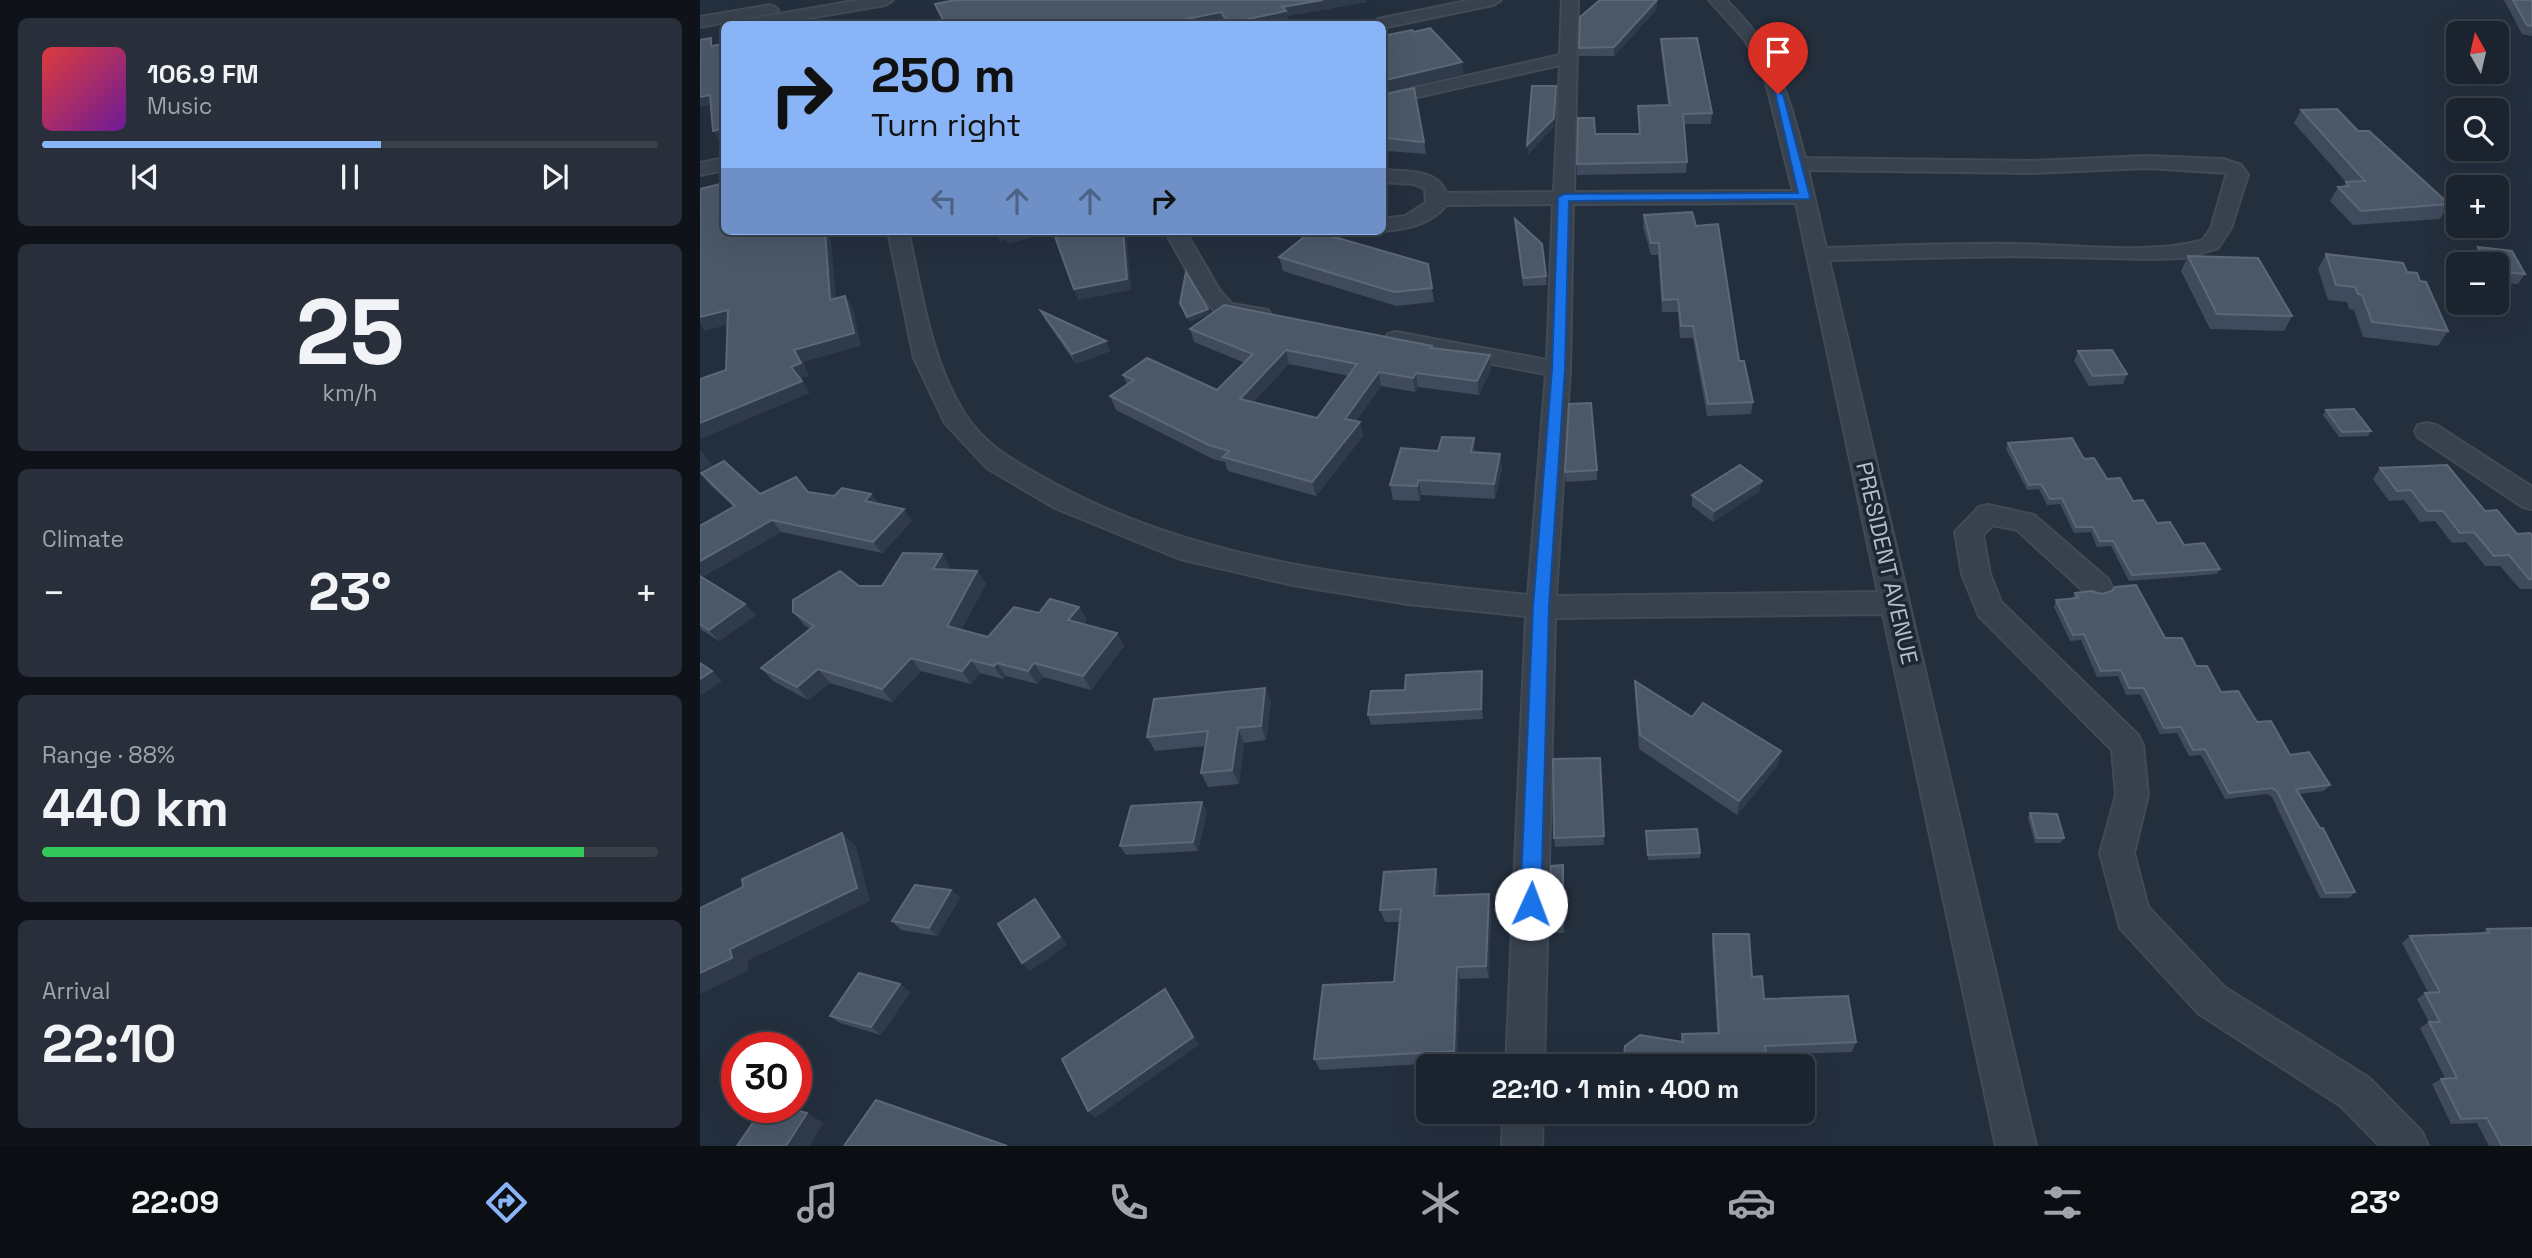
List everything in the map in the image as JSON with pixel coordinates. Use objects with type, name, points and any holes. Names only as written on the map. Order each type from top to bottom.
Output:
[{"type":"street","points":[[759,21],[825,0]]},
{"type":"street","points":[[700,22],[885,0]]},
{"type":"street","points":[[1386,22],[1493,0]]},
{"type":"street","points":[[1525,1054],[1541,607],[1558,369],[1570,0]]},
{"type":"street","name":"PRESIDENT AVENUE","points":[[1717,0],[1742,22],[1761,47],[1772,71],[1797,164],[2016,1146]]},
{"type":"street","points":[[700,33],[721,30]]},
{"type":"street","points":[[1386,99],[1568,58]]},
{"type":"street","points":[[1797,164],[2030,166],[2147,162],[2223,164],[2234,169],[2238,175],[2221,228],[2211,244],[2184,252],[2012,250],[1817,254]]},
{"type":"street","points":[[700,169],[721,165]]},
{"type":"street","points":[[1386,176],[1418,178],[1434,186],[1438,199],[1436,205],[1421,217],[1386,225]]},
{"type":"street","points":[[1438,199],[1805,197]]},
{"type":"street","points":[[899,235],[926,358],[954,417],[996,462],[1064,501],[1180,549],[1293,575],[1408,593],[1541,607],[1897,603]]},
{"type":"street","points":[[1177,235],[1211,294],[1225,309],[1276,318]]},
{"type":"street","points":[[1370,335],[1558,369]]},
{"type":"street","points":[[2427,431],[2532,500]]},
{"type":"street","points":[[2098,587],[2025,522],[1988,514],[1969,532],[1976,574],[1989,607],[2127,745],[2132,795],[2118,853],[2133,916],[2211,1000],[2355,1092],[2408,1146]]},
{"type":"street","points":[[1522,1146],[1523,1124]]},
{"type":"building","points":[[955,0],[1323,0],[1282,7],[1286,11],[1239,21],[1228,21],[1221,12],[1177,21],[944,21],[935,4]]},
{"type":"building","points":[[1600,0],[1657,0],[1614,47],[1579,48],[1580,17]]},
{"type":"building","points":[[2513,0],[2532,0],[2532,26],[2527,25]]},
{"type":"building","points":[[1430,28],[1462,62],[1386,80],[1386,35],[1412,30],[1414,32]]},
{"type":"building","points":[[711,38],[711,46],[721,44],[721,129],[713,131],[710,95],[700,97],[700,40]]},
{"type":"building","points":[[1697,38],[1712,113],[1683,114],[1687,162],[1577,164],[1578,118],[1594,118],[1595,134],[1640,134],[1638,106],[1670,105],[1661,39]]},
{"type":"building","points":[[1532,86],[1556,86],[1554,118],[1527,145]]},
{"type":"building","points":[[1414,88],[1424,142],[1386,138],[1386,94]]},
{"type":"building","points":[[2337,109],[2358,131],[2369,131],[2446,201],[2446,204],[2361,211],[2338,187],[2349,186],[2346,182],[2365,181],[2301,110]]},
{"type":"building","points":[[721,184],[721,235],[825,235],[830,300],[845,296],[854,333],[794,350],[801,363],[791,367],[802,381],[700,423],[700,379],[726,370],[728,310],[700,317],[700,189]]},
{"type":"building","points":[[1692,212],[1696,226],[1718,224],[1739,361],[1744,361],[1753,402],[1708,404],[1693,326],[1681,326],[1678,299],[1663,300],[1659,243],[1651,243],[1644,215]]},
{"type":"building","points":[[1515,219],[1542,244],[1546,276],[1523,278]]},
{"type":"building","points":[[1054,235],[1123,235],[1127,279],[1074,289]]},
{"type":"building","points":[[1307,235],[1327,235],[1428,264],[1432,288],[1394,292],[1279,257]]},
{"type":"building","points":[[2478,247],[2512,251],[2525,274],[2509,272],[2509,252],[2481,252]]},
{"type":"building","points":[[2326,254],[2403,263],[2407,272],[2417,273],[2420,281],[2426,282],[2448,331],[2372,322],[2362,295],[2358,294],[2355,287],[2336,285]]},
{"type":"building","points":[[2188,256],[2258,258],[2292,316],[2217,314]]},
{"type":"building","points":[[1186,272],[1208,309],[1187,317],[1180,303]]},
{"type":"building","points":[[1224,305],[1432,346],[1431,348],[1490,355],[1477,381],[1416,373],[1413,378],[1379,372],[1345,419],[1360,422],[1312,482],[1223,457],[1229,451],[1209,445],[1110,396],[1134,380],[1123,375],[1147,358],[1217,390],[1253,354],[1190,329]],"holes":[[[1286,350],[1357,364],[1317,418],[1240,399]]]},
{"type":"building","points":[[1041,311],[1106,341],[1072,354]]},
{"type":"building","points":[[2112,350],[2127,374],[2093,376],[2078,351]]},
{"type":"building","points":[[1591,403],[1597,470],[1565,472],[1569,404]]},
{"type":"building","points":[[2354,409],[2371,431],[2342,432],[2326,410]]},
{"type":"building","points":[[1442,437],[1474,438],[1471,452],[1500,454],[1494,484],[1419,480],[1417,486],[1390,485],[1401,448],[1438,451]]},
{"type":"building","points":[[2072,438],[2084,459],[2094,458],[2107,479],[2120,478],[2133,501],[2143,500],[2157,523],[2170,522],[2184,545],[2204,543],[2220,569],[2132,575],[2113,541],[2100,541],[2093,527],[2076,527],[2062,498],[2050,499],[2041,484],[2029,485],[2008,443]]},
{"type":"building","points":[[724,461],[760,494],[796,477],[808,492],[834,496],[842,488],[871,494],[865,501],[904,509],[873,542],[772,520],[700,561],[700,526],[735,506],[701,473]]},
{"type":"building","points":[[1740,465],[1762,481],[1714,511],[1692,495]]},
{"type":"building","points":[[2447,465],[2485,511],[2497,510],[2517,534],[2532,535],[2532,579],[2529,579],[2509,555],[2494,556],[2474,532],[2460,533],[2443,511],[2427,511],[2411,490],[2397,491],[2380,468]]},
{"type":"building","points":[[903,553],[942,554],[933,569],[977,571],[947,626],[988,637],[1014,607],[1039,613],[1050,599],[1079,607],[1068,620],[1117,633],[1083,676],[1034,663],[1028,671],[971,660],[962,671],[911,658],[882,689],[818,669],[797,687],[761,668],[814,626],[793,612],[793,600],[840,571],[859,586],[882,586]]},
{"type":"building","points":[[700,576],[745,604],[709,630],[700,624]]},
{"type":"building","points":[[2136,585],[2165,638],[2182,638],[2196,666],[2207,666],[2221,692],[2238,691],[2257,722],[2271,721],[2290,755],[2309,752],[2330,785],[2296,789],[2320,828],[2323,828],[2355,892],[2326,893],[2277,791],[2272,788],[2229,793],[2205,749],[2193,750],[2181,727],[2164,728],[2144,688],[2129,688],[2121,670],[2101,671],[2084,634],[2073,635],[2056,600],[2078,598],[2075,593],[2091,591],[2102,594],[2115,587]]},
{"type":"building","points":[[700,663],[712,671],[700,679]]},
{"type":"building","points":[[1482,671],[1481,709],[1368,715],[1371,691],[1405,690],[1406,675]]},
{"type":"building","points":[[1635,681],[1692,717],[1703,703],[1781,751],[1739,801],[1640,735]]},
{"type":"building","points":[[1265,688],[1261,726],[1238,728],[1232,770],[1201,773],[1208,731],[1147,737],[1154,699]]},
{"type":"building","points":[[1600,758],[1604,836],[1554,838],[1553,759]]},
{"type":"building","points":[[1202,802],[1193,842],[1120,846],[1131,806]]},
{"type":"building","points":[[2030,813],[2057,814],[2064,838],[2037,838]]},
{"type":"building","points":[[1697,829],[1700,853],[1648,855],[1646,831]]},
{"type":"building","points":[[842,833],[857,888],[730,949],[732,958],[700,973],[700,908],[743,887],[742,879]]},
{"type":"building","points":[[1563,865],[1563,924],[1549,925],[1551,866]]},
{"type":"building","points":[[1436,869],[1434,896],[1489,894],[1486,966],[1457,967],[1454,1051],[1314,1059],[1323,985],[1394,982],[1401,909],[1380,910],[1384,872]]},
{"type":"building","points":[[915,885],[951,890],[929,928],[892,921]]},
{"type":"building","points":[[1035,899],[1060,937],[1022,963],[998,924]]},
{"type":"building","points":[[2532,928],[2532,1146],[2502,1146],[2487,1118],[2461,1119],[2441,1079],[2457,1078],[2429,1022],[2440,1022],[2425,993],[2440,992],[2410,936],[2489,933],[2487,929]]},
{"type":"building","points":[[1713,934],[1749,934],[1752,977],[1762,976],[1764,999],[1848,996],[1856,1042],[1765,1046],[1766,1054],[1624,1054],[1625,1046],[1640,1035],[1683,1042],[1682,1034],[1719,1033]]},
{"type":"building","points":[[859,973],[900,984],[871,1027],[830,1016]]},
{"type":"building","points":[[1165,989],[1193,1037],[1088,1111],[1062,1059]]},
{"type":"building","points":[[876,1100],[1007,1146],[844,1146]]},
{"type":"building","points":[[753,1123],[801,1123],[786,1146],[737,1146]]},
{"type":"route","points":[[1531,904],[1541,607],[1558,369],[1564,197],[1805,197],[1778,94]]}]
